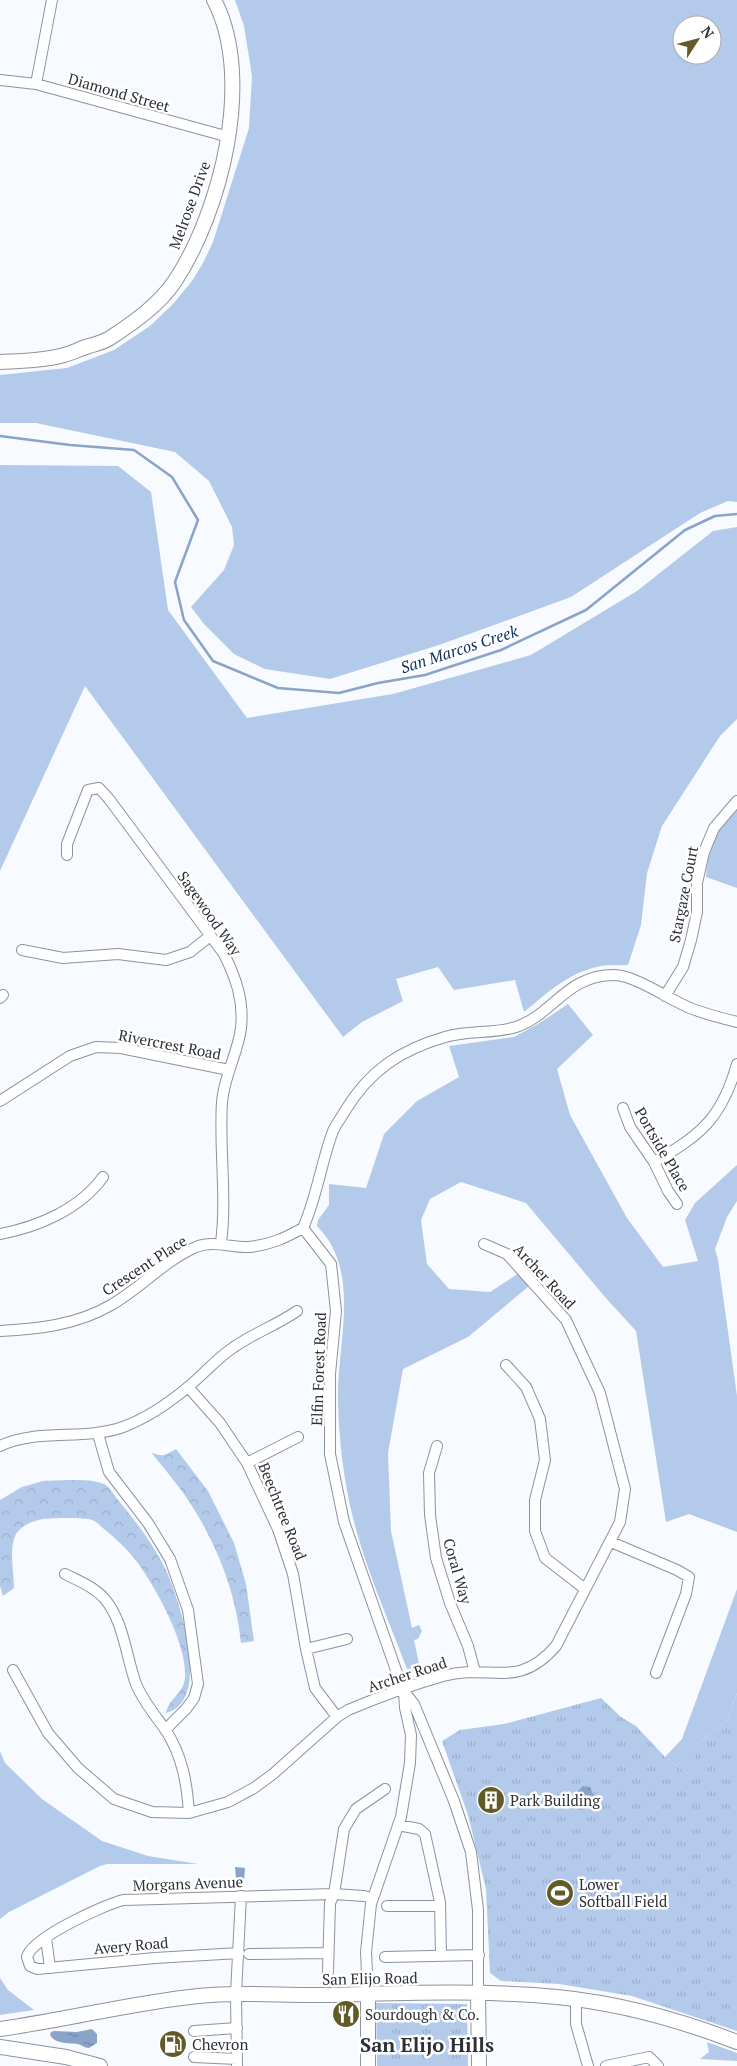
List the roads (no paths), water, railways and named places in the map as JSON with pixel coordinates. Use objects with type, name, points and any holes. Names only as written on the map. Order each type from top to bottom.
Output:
[{"type":"main road","name":"Melrose Drive","points":[[0,362],[60,356],[108,340],[145,314],[174,282],[196,242],[214,192],[229,137],[234,89],[230,49],[218,7],[214,0]]},
{"type":"main road","name":"San Elijo Road","points":[[0,2029],[152,2002],[236,1994],[478,1993],[576,1999],[654,2015],[737,2042]]},
{"type":"main road","points":[[478,1993],[479,2066]]},
{"type":"main road","points":[[368,1994],[368,2066]]},
{"type":"main road","points":[[0,2047],[66,2057],[100,2066]]},
{"type":"street","points":[[36,84],[52,0]]},
{"type":"street","name":"Diamond Street","points":[[0,80],[36,84],[229,137]]},
{"type":"street","name":"Sagewood Way","points":[[67,855],[67,844],[88,790],[99,788],[224,954],[235,975],[241,1001],[241,1028],[222,1100],[224,1216],[222,1243]]},
{"type":"street","name":"Stargaze Court","points":[[665,996],[683,967],[691,940],[697,912],[698,882],[704,852],[714,828],[737,801]]},
{"type":"street","points":[[22,950],[63,958],[118,954],[166,960],[190,952],[210,936]]},
{"type":"street","points":[[303,1228],[312,1207],[334,1130],[354,1096],[380,1068],[411,1050],[446,1036],[517,1026],[541,1012],[570,988],[593,978],[616,975],[638,982],[691,1008],[737,1022]]},
{"type":"street","name":"Rivercrest Road","points":[[0,1100],[70,1056],[96,1047],[121,1048],[229,1070]]},
{"type":"street","points":[[654,1162],[685,1144],[707,1126],[722,1104],[737,1064]]},
{"type":"street","name":"Portside Place","points":[[623,1108],[630,1127],[654,1162],[668,1191],[677,1204]]},
{"type":"street","points":[[0,1234],[12,1232],[46,1220],[74,1206],[92,1192],[103,1177]]},
{"type":"street","name":"Crescent Place","points":[[0,1331],[37,1329],[78,1320],[111,1305],[174,1259],[198,1247],[222,1243],[248,1247],[278,1242],[303,1228]]},
{"type":"street","name":"Elfin Forest Road","points":[[303,1228],[331,1264],[336,1311],[330,1374],[330,1454],[344,1522],[404,1690]]},
{"type":"street","name":"Archer Road","points":[[13,1670],[48,1733],[78,1768],[114,1799],[152,1812],[189,1813],[228,1802],[254,1788],[337,1717],[363,1704],[443,1676],[475,1672],[508,1674],[535,1666],[556,1646],[584,1589],[611,1542],[620,1522],[624,1489],[600,1393],[566,1320],[507,1254],[484,1244]]},
{"type":"street","points":[[0,1446],[24,1438],[98,1434],[141,1420],[188,1388],[235,1346],[279,1323],[297,1311]]},
{"type":"street","points":[[506,1365],[526,1387],[540,1419],[545,1460],[535,1500],[536,1531],[545,1558],[584,1589]]},
{"type":"street","name":"Beechtree Road","points":[[188,1388],[220,1423],[248,1462],[278,1529],[292,1574],[315,1688],[337,1717]]},
{"type":"street","points":[[98,1434],[109,1472],[148,1522],[170,1559],[188,1610],[198,1684],[194,1698],[165,1730]]},
{"type":"street","points":[[248,1462],[298,1437]]},
{"type":"street","name":"Coral Way","points":[[436,1446],[429,1474],[430,1515],[436,1558],[450,1603],[468,1646],[475,1672]]},
{"type":"street","points":[[611,1542],[689,1577],[686,1594],[656,1673]]},
{"type":"street","points":[[65,1574],[93,1588],[104,1599],[115,1616],[137,1685],[150,1711],[165,1730],[180,1757],[188,1786],[189,1813]]},
{"type":"street","points":[[306,1649],[347,1638]]},
{"type":"street","points":[[368,1994],[366,1952],[372,1898],[401,1817],[410,1763],[411,1735],[405,1708],[404,1690]]},
{"type":"street","points":[[404,1690],[414,1704],[454,1801],[471,1852],[478,1910],[478,1993]]},
{"type":"street","points":[[328,1972],[327,1953],[330,1903],[334,1894],[344,1829],[356,1809],[385,1788]]},
{"type":"street","points":[[398,1825],[419,1829],[425,1834],[440,1906],[441,1956]]},
{"type":"street","name":"Morgans Avenue","points":[[28,1962],[26,1957],[29,1950],[46,1938],[93,1911],[123,1900],[334,1894],[372,1898]]},
{"type":"street","points":[[194,2057],[237,2062],[236,1994],[244,1954],[241,1896]]},
{"type":"street","points":[[387,1906],[440,1906]]},
{"type":"street","points":[[46,1938],[50,1968]]},
{"type":"street","name":"Avery Road","points":[[28,1962],[35,1968],[50,1968],[164,1957],[327,1953]]},
{"type":"street","points":[[385,1957],[479,1955]]},
{"type":"street","points":[[576,1999],[576,2024],[588,2066]]},
{"type":"street","points":[[194,2031],[237,2028]]},
{"type":"street","points":[[606,2066],[649,2057],[653,2058],[658,2066]]},
{"type":"water","points":[[583,1786],[590,1787],[595,1799],[589,1808],[580,1810],[570,1799]]},
{"type":"water","points":[[235,1867],[245,1868],[244,1880],[240,1882],[236,1878]]},
{"type":"water","points":[[92,2029],[97,2034],[97,2043],[89,2048],[78,2044],[58,2042],[50,2035],[54,2031],[77,2032]]},
{"type":"waterway","name":"San Marcos Creek","points":[[0,436],[70,445],[134,450],[172,477],[198,520],[175,582],[184,620],[213,661],[278,688],[339,693],[378,683],[425,675],[501,650],[586,610],[685,530],[715,516],[737,514]]},
{"type":"place","name":"Park Building","points":[[491,1800]]},
{"type":"place","name":"Lower Softball Field","points":[[560,1893]]},
{"type":"place","name":"Sourdough & Co.","points":[[346,2014]]},
{"type":"place","name":"Chevron","points":[[173,2044]]},
{"type":"district","name":"San Elijo Hills","points":[[427,2044]]}]
